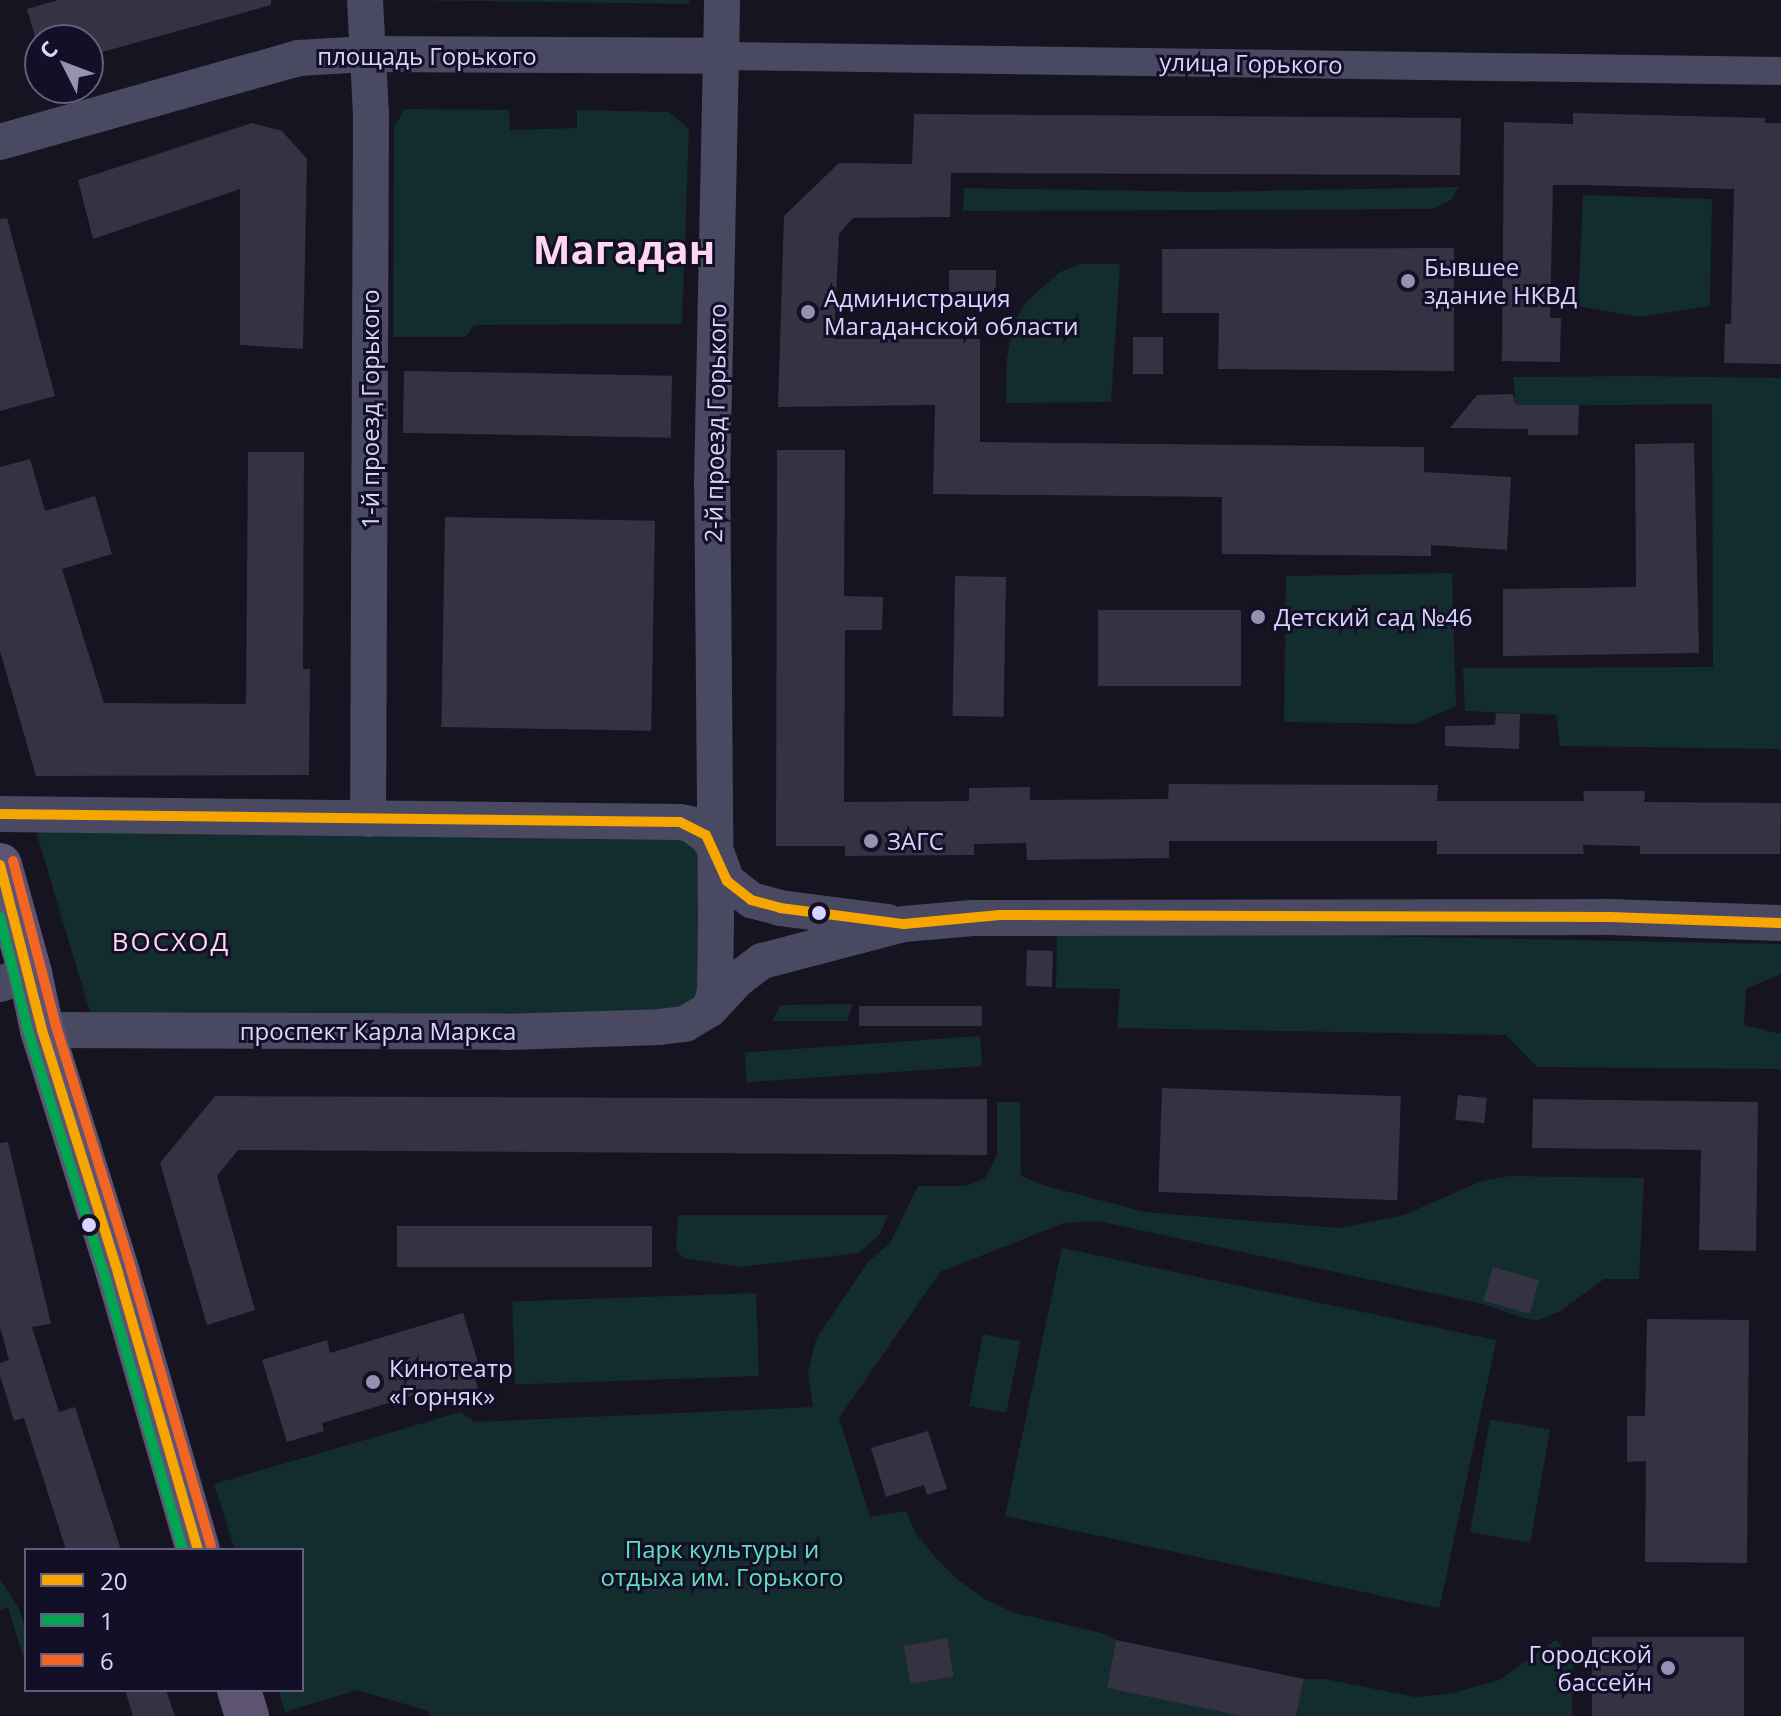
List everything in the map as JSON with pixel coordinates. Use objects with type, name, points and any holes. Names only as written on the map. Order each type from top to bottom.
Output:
[{"type":"main road","points":[[0,865],[15,978],[42,1030],[118,1273],[197,1548]]},
{"type":"main road","points":[[240,1692],[247,1716]]},
{"type":"street","name":"1-й проезд Горького","points":[[365,0],[371,115],[368,819]]},
{"type":"street","name":"2-й проезд Горького","points":[[714,846],[712,484],[722,0]]},
{"type":"street","name":"площадь Горького","points":[[0,142],[281,62],[367,54],[721,56]]},
{"type":"street","name":"улица Горького","points":[[721,56],[1781,71]]},
{"type":"street","points":[[0,814],[680,822],[697,828],[714,846],[715,991],[710,1009]]},
{"type":"street","name":"проспект Карла Маркса","points":[[714,846],[727,881],[751,900],[780,908],[904,924]]},
{"type":"street","name":"проспект Карла Маркса","points":[[42,1030],[504,1032],[685,1024],[710,1009],[744,974],[762,961],[904,924],[1000,915],[1610,917],[1781,923]]},
{"type":"green space","points":[[400,0],[689,0],[689,4]]},
{"type":"green space","points":[[405,109],[509,110],[510,130],[577,128],[577,110],[669,112],[689,129],[682,324],[474,325],[466,337],[393,337],[394,127]]},
{"type":"green space","points":[[1459,187],[1451,200],[1432,209],[963,211],[964,188],[1210,192]]},
{"type":"green space","points":[[1583,195],[1712,199],[1710,306],[1639,317],[1578,306]]},
{"type":"green space","points":[[1081,264],[1120,264],[1111,402],[1006,403],[1007,358],[1013,324],[1027,301],[1060,272]]},
{"type":"green space","points":[[1513,377],[1781,378],[1781,749],[1560,746],[1556,715],[1465,711],[1463,668],[1713,667],[1712,404],[1516,406]]},
{"type":"green space","points":[[1452,573],[1456,706],[1414,724],[1284,722],[1286,576]]},
{"type":"green space","points":[[31,815],[697,828],[710,1009],[95,1029]]},
{"type":"green space","points":[[1057,930],[1781,944],[1781,974],[1746,989],[1744,1025],[1781,1034],[1781,1069],[1537,1067],[1506,1035],[1117,1028],[1120,989],[1056,988]]},
{"type":"green space","points":[[853,1004],[847,1021],[773,1021],[780,1005]]},
{"type":"green space","points":[[980,1036],[982,1066],[747,1082],[745,1052]]},
{"type":"green space","name":"Парк культуры и отдыха им. Горького","points":[[997,1102],[1020,1102],[1021,1176],[1046,1186],[1145,1212],[1339,1228],[1404,1215],[1482,1181],[1510,1176],[1644,1178],[1639,1279],[1604,1279],[1561,1311],[1538,1320],[1527,1319],[1483,1304],[1098,1221],[1064,1223],[940,1272],[839,1418],[870,1517],[906,1511],[916,1534],[936,1558],[956,1578],[986,1600],[1015,1613],[1102,1633],[1116,1640],[1107,1688],[1241,1716],[430,1716],[428,1711],[357,1690],[285,1712],[279,1692],[304,1692],[304,1548],[234,1548],[214,1484],[461,1412],[475,1422],[813,1407],[808,1373],[816,1339],[868,1262],[890,1243],[918,1186],[965,1186],[985,1178],[997,1155]]},
{"type":"green space","points":[[678,1215],[888,1215],[880,1234],[859,1253],[740,1267],[684,1258],[676,1251]]},
{"type":"green space","points":[[1062,1248],[1496,1340],[1439,1608],[1005,1516]]},
{"type":"green space","points":[[756,1293],[759,1376],[515,1384],[512,1302]]},
{"type":"green space","points":[[983,1334],[1020,1341],[1006,1413],[969,1406]]},
{"type":"green space","points":[[1490,1419],[1550,1430],[1530,1543],[1470,1532]]},
{"type":"green space","points":[[0,1579],[19,1609],[24,1624],[24,1659],[8,1607],[0,1610]]},
{"type":"green space","points":[[1556,1640],[1573,1658],[1572,1716],[1296,1716],[1304,1679],[1325,1679],[1415,1697],[1454,1693],[1499,1680]]},
{"type":"building","points":[[58,0],[271,0],[271,5],[104,52],[104,24],[31,24],[27,9]]},
{"type":"building","points":[[1573,113],[1765,118],[1765,123],[1781,123],[1781,364],[1724,363],[1725,324],[1731,324],[1734,189],[1583,185],[1553,185],[1550,318],[1561,318],[1560,362],[1502,361],[1504,122],[1573,124]]},
{"type":"building","points":[[914,114],[1461,118],[1460,175],[951,173],[950,217],[853,218],[839,234],[834,339],[980,339],[980,442],[1424,447],[1424,472],[1511,477],[1507,550],[1431,545],[1431,556],[1222,554],[1222,497],[933,494],[935,405],[778,407],[784,216],[839,163],[912,164]]},
{"type":"building","points":[[252,123],[282,131],[307,159],[303,349],[240,345],[240,189],[93,239],[78,180]]},
{"type":"building","points":[[7,218],[55,396],[0,411],[0,219]]},
{"type":"building","points":[[1454,248],[1454,371],[1218,369],[1219,313],[1162,313],[1162,249]]},
{"type":"building","points":[[949,270],[996,270],[996,292],[949,292]]},
{"type":"building","points":[[1133,337],[1163,337],[1163,374],[1133,374]]},
{"type":"building","points":[[404,371],[672,376],[671,438],[403,433]]},
{"type":"building","points":[[1513,394],[1516,405],[1579,405],[1578,435],[1528,435],[1528,429],[1450,428],[1477,395]]},
{"type":"building","points":[[1694,443],[1699,653],[1503,656],[1503,589],[1636,587],[1635,444]]},
{"type":"building","points":[[777,450],[845,450],[844,596],[883,597],[882,630],[845,630],[844,802],[969,801],[969,788],[1030,787],[1030,800],[1168,799],[1169,784],[1438,785],[1437,801],[1584,801],[1583,791],[1645,791],[1644,802],[1781,803],[1780,854],[1640,854],[1640,846],[1583,845],[1584,854],[1437,854],[1437,841],[1169,841],[1169,858],[1027,860],[1026,843],[974,844],[974,855],[845,856],[845,846],[776,846]]},
{"type":"building","points":[[248,452],[304,452],[303,669],[310,669],[309,775],[36,776],[0,651],[0,467],[30,459],[45,511],[95,496],[112,554],[62,569],[104,703],[246,704]]},
{"type":"building","points":[[445,517],[655,521],[651,731],[441,727]]},
{"type":"building","points":[[955,576],[1006,577],[1004,717],[953,716]]},
{"type":"building","name":"Детский сад №46","points":[[1098,610],[1241,610],[1241,686],[1098,686]]},
{"type":"building","points":[[1496,713],[1520,714],[1519,749],[1445,746],[1445,726],[1495,725]]},
{"type":"building","points":[[1027,950],[1053,951],[1052,987],[1026,986]]},
{"type":"building","points":[[859,1006],[982,1006],[982,1026],[859,1026]]},
{"type":"building","points":[[1162,1088],[1401,1096],[1397,1200],[1158,1192]]},
{"type":"building","points":[[1458,1095],[1487,1098],[1484,1123],[1455,1120]]},
{"type":"building","points":[[215,1096],[987,1099],[987,1155],[238,1150],[217,1176],[255,1310],[207,1325],[160,1163]]},
{"type":"building","points":[[1533,1099],[1758,1102],[1756,1251],[1699,1250],[1701,1150],[1532,1148]]},
{"type":"building","points":[[8,1142],[51,1324],[32,1327],[59,1412],[75,1407],[120,1548],[65,1548],[24,1418],[14,1421],[0,1375],[0,1363],[9,1360],[0,1327],[0,1143]]},
{"type":"building","points":[[397,1226],[652,1226],[652,1267],[397,1267]]},
{"type":"building","points":[[1493,1267],[1539,1280],[1529,1314],[1483,1301]]},
{"type":"building","name":"Кинотеатр «Горняк»","points":[[463,1313],[482,1375],[475,1377],[478,1388],[436,1401],[432,1390],[322,1423],[324,1431],[287,1442],[262,1360],[327,1340],[330,1353]]},
{"type":"building","points":[[1647,1319],[1749,1320],[1747,1563],[1645,1562],[1646,1461],[1627,1462],[1627,1416],[1645,1416]]},
{"type":"building","points":[[928,1431],[947,1489],[927,1495],[924,1485],[886,1497],[871,1448]]},
{"type":"building","name":"Городской бассейн","points":[[1592,1637],[1744,1637],[1744,1716],[1592,1716]]},
{"type":"building","points":[[947,1638],[954,1676],[910,1684],[904,1646]]},
{"type":"building","points":[[1116,1640],[1304,1679],[1296,1716],[1241,1716],[1107,1688]]},
{"type":"building","points":[[126,1692],[167,1692],[175,1716],[133,1716]]},
{"type":"transit line","name":"20","points":[[0,814],[680,822],[706,835],[727,881],[751,900],[780,908],[904,924],[1000,915],[1610,917],[1781,923]]},
{"type":"transit line","name":"6","points":[[13,861],[56,1026],[131,1269],[211,1546]]},
{"type":"transit line","name":"20","points":[[0,865],[42,1030],[118,1273],[197,1548]]},
{"type":"transit line","name":"1","points":[[0,917],[29,1034],[105,1277],[182,1548]]},
{"type":"place","name":"Бывшее здание НКВД","points":[[1408,281]]},
{"type":"place","name":"Администрация Магаданской области","points":[[808,312]]},
{"type":"place","name":"Детский сад №46","points":[[1258,617]]},
{"type":"place","name":"ЗАГС","points":[[871,841]]},
{"type":"place","name":"Кинотеатр «Горняк»","points":[[373,1382]]},
{"type":"place","name":"Городской бассейн","points":[[1668,1668]]},
{"type":"district","name":"Магадан","points":[[624,249]]},
{"type":"district","name":"ВОСХОД","points":[[171,942]]}]
